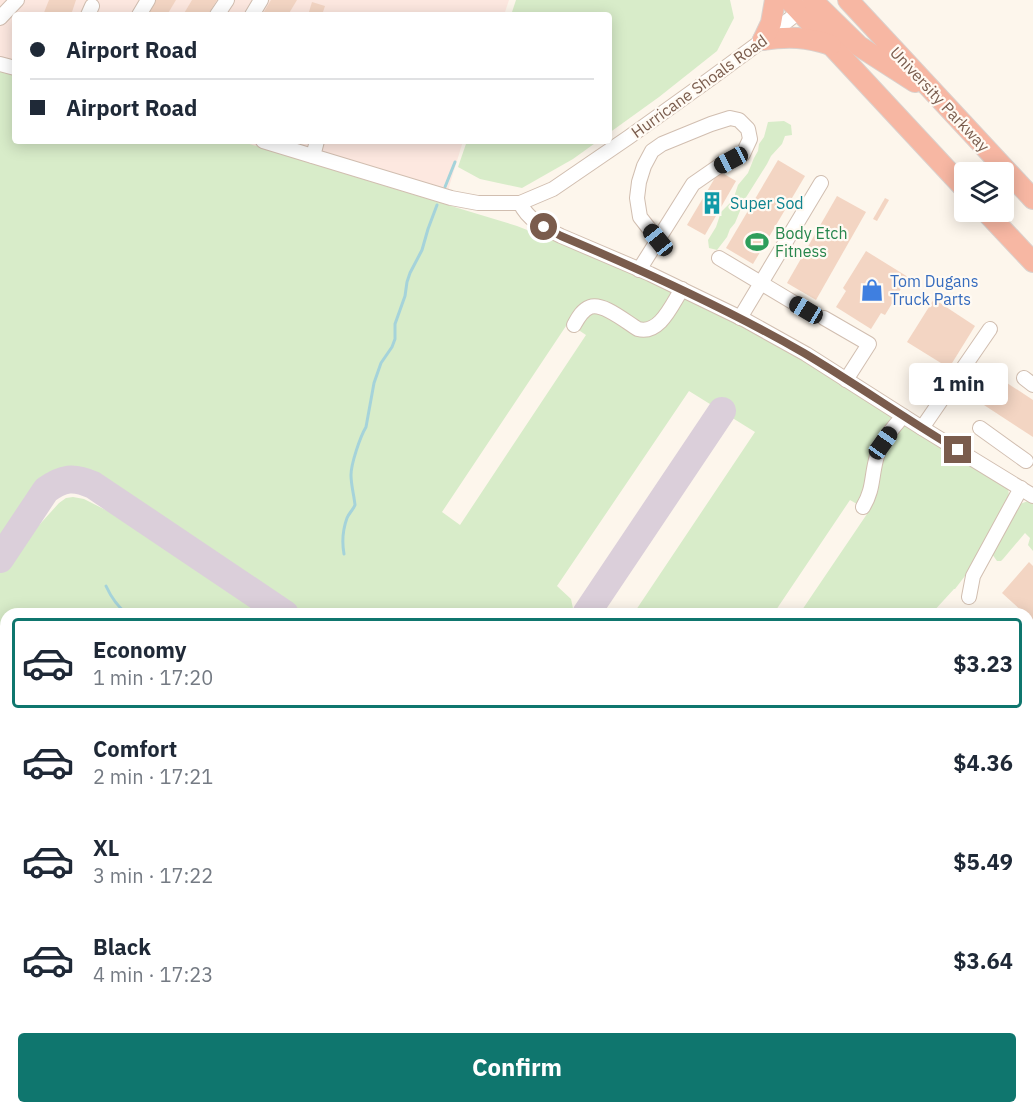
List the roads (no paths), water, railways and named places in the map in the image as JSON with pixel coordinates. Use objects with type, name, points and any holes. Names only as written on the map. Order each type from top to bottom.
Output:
[{"type":"highway","points":[[775,0],[771,23],[764,40],[794,37],[813,39],[831,45]]},
{"type":"highway","name":"University Parkway","points":[[848,0],[1033,199]]},
{"type":"highway","points":[[868,0],[875,30]]},
{"type":"highway","points":[[804,3],[831,45],[954,177]]},
{"type":"highway","points":[[804,3],[860,46],[937,96]]},
{"type":"highway","points":[[995,222],[1033,262]]},
{"type":"street","points":[[0,18],[17,0]]},
{"type":"street","name":"Hurricane Shoals Road","points":[[520,203],[553,189],[584,169],[764,40],[804,3]]},
{"type":"street","points":[[639,270],[658,240],[693,184],[719,166],[743,154],[750,139],[748,129],[739,120],[730,118],[711,124],[662,144],[652,151],[644,166],[637,198],[640,217],[658,240]]},
{"type":"street","points":[[273,144],[451,198],[478,203],[520,203],[529,217],[561,236],[682,289],[806,354],[1022,489]]},
{"type":"street","points":[[313,156],[316,144]]},
{"type":"street","points":[[740,318],[821,183]]},
{"type":"street","points":[[720,258],[806,310]]},
{"type":"street","points":[[574,325],[584,310],[593,306],[603,307],[638,329],[651,329],[665,316],[682,289]]},
{"type":"street","points":[[824,318],[869,344],[846,380]]},
{"type":"street","points":[[922,428],[990,329]]},
{"type":"street","points":[[863,507],[871,493],[878,453],[903,416]]},
{"type":"street","points":[[969,597],[973,576],[1022,489],[1029,459],[980,428]]},
{"type":"waterway","points":[[445,187],[455,162]]},
{"type":"waterway","points":[[344,554],[345,527],[348,516],[355,505],[351,470],[366,427],[374,383],[381,363],[395,339],[395,324],[405,296],[407,282],[422,250],[437,205]]},
{"type":"waterway","points":[[106,586],[120,608]]},
{"type":"place","name":"Super Sod","points":[[712,203]]},
{"type":"place","name":"Body Etch Fitness","points":[[757,242]]},
{"type":"place","name":"Tom Dugans Truck Parts","points":[[872,290]]}]
